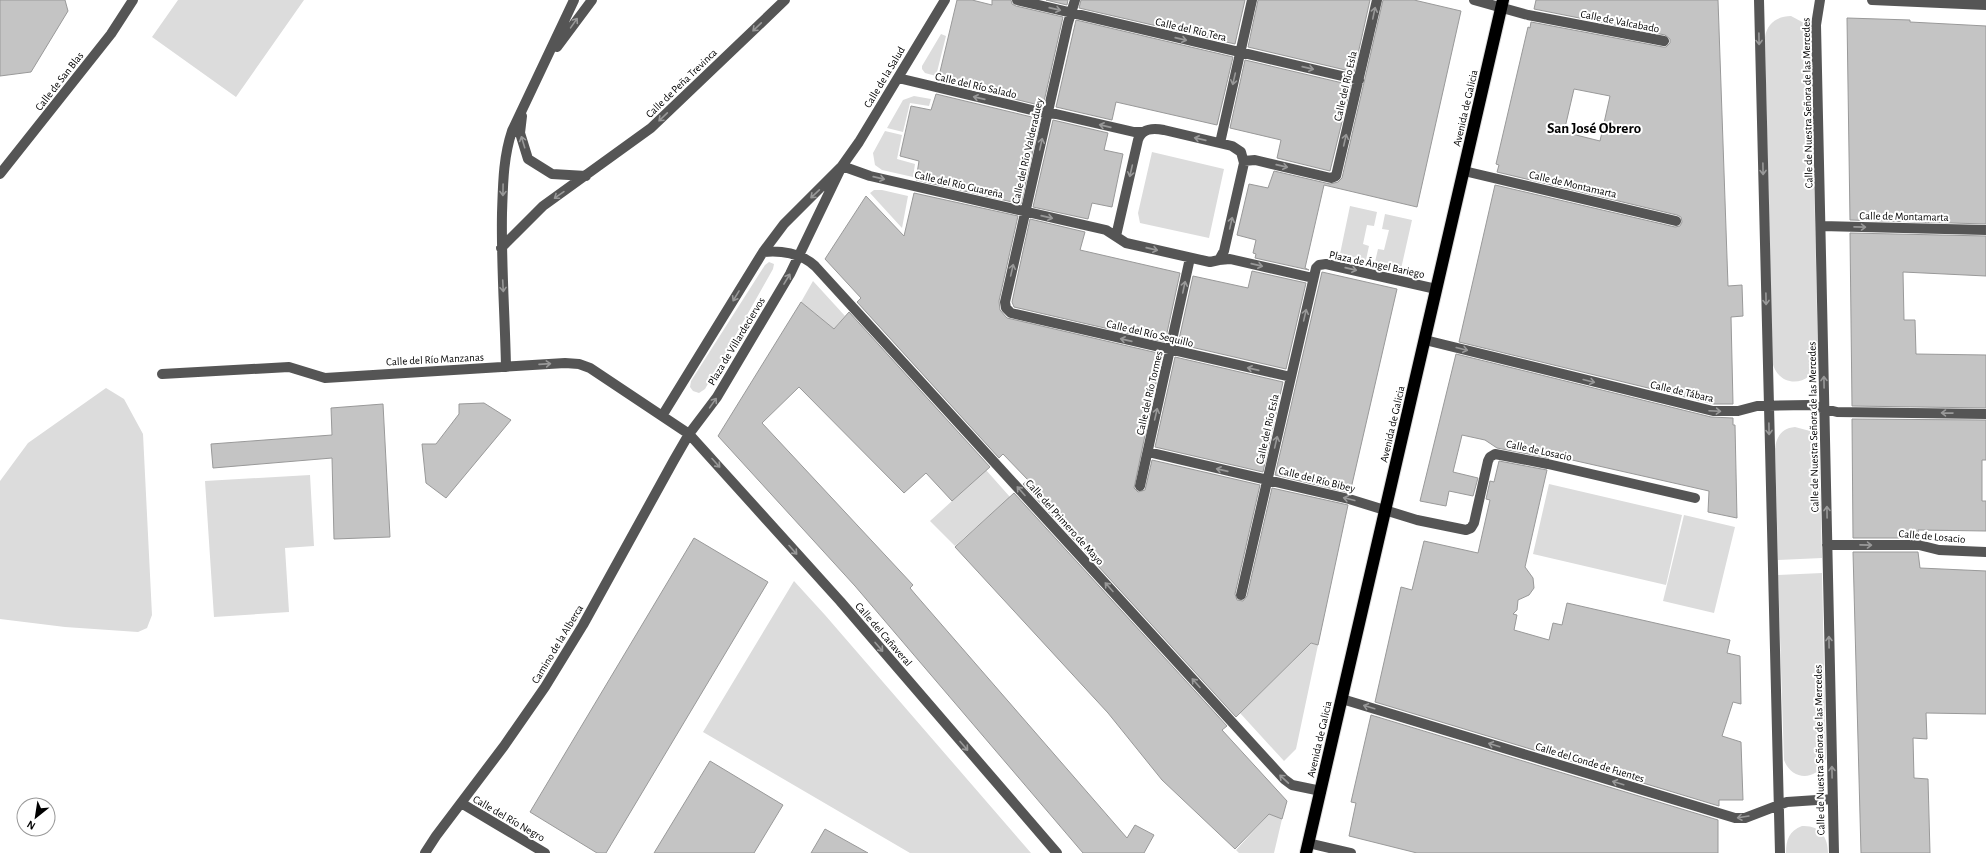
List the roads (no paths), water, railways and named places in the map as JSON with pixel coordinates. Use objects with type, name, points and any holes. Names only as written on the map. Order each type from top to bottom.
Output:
[{"type":"highway","name":"Avenida de Galicia","points":[[1307,848],[1502,3]]},
{"type":"street","name":"Calle de San Blas","points":[[0,174],[111,34],[133,0]]},
{"type":"street","points":[[506,367],[501,248],[503,179],[506,151],[512,131],[574,0]]},
{"type":"street","points":[[543,66],[592,0]]},
{"type":"street","name":"Calle de Peña Trevinca","points":[[501,248],[543,206],[651,128],[785,0]]},
{"type":"street","name":"Calle de la Salud","points":[[842,166],[859,142],[945,0]]},
{"type":"street","name":"Calle del Río Tera","points":[[1017,0],[1359,80]]},
{"type":"street","name":"Calle del Río Valderaduey","points":[[1006,308],[1005,302],[1025,212],[1075,0]]},
{"type":"street","points":[[1220,143],[1252,0]]},
{"type":"street","name":"Calle del Río Esla","points":[[1244,161],[1255,160],[1334,177],[1338,168],[1377,0]]},
{"type":"street","name":"Calle de Valcabado","points":[[1474,0],[1502,3],[1528,15],[1664,42]]},
{"type":"street","points":[[1759,0],[1780,853]]},
{"type":"street","name":"Calle de Nuestra Señora de las Mercedes","points":[[1820,0],[1816,25],[1834,853]]},
{"type":"street","points":[[1872,0],[1986,5]]},
{"type":"street","name":"Calle del Río Salado","points":[[898,78],[1134,132],[1144,132]]},
{"type":"street","points":[[523,108],[520,133],[528,159],[552,174],[586,176]]},
{"type":"street","points":[[1219,260],[1224,251],[1244,161],[1239,150],[1232,146],[1158,129],[1144,132],[1138,140],[1116,236],[1126,243],[1210,262],[1230,259],[1314,274]]},
{"type":"street","points":[[662,416],[763,252],[784,224],[842,166]]},
{"type":"street","name":"Calle del Río Guareña","points":[[842,166],[870,176],[1106,230],[1116,236]]},
{"type":"street","name":"Plaza de Villardeciervos","points":[[690,434],[717,397],[799,256],[842,166]]},
{"type":"street","name":"Calle de Montamarta","points":[[1464,171],[1676,221]]},
{"type":"street","name":"Calle de Montamarta","points":[[1821,226],[1986,230]]},
{"type":"street","points":[[763,252],[783,252],[799,256]]},
{"type":"street","name":"Calle del Primero de Mayo","points":[[799,256],[810,261],[820,271],[1284,779],[1292,785],[1321,791]]},
{"type":"street","name":"Calle del Río Tormes","points":[[1140,486],[1190,258]]},
{"type":"street","name":"Plaza de Ángel Bariego","points":[[1314,274],[1319,265],[1326,264],[1436,289]]},
{"type":"street","name":"Calle del Río Esla","points":[[1241,595],[1314,274]]},
{"type":"street","name":"Calle del Río Sequillo","points":[[1006,308],[1011,313],[1291,377]]},
{"type":"street","name":"Calle de Tábara","points":[[1425,340],[1710,411],[1734,411],[1753,406],[1768,405],[1809,405],[1837,412],[1986,414]]},
{"type":"street","name":"Calle del Río Manzanas","points":[[162,374],[288,367],[325,378],[565,363],[585,366],[690,434]]},
{"type":"street","name":"Camino de la Alberca","points":[[425,853],[504,746],[557,668],[690,434]]},
{"type":"street","name":"Calle del Cañaveral","points":[[690,434],[840,601],[1057,853]]},
{"type":"street","name":"Calle del Río Bibey","points":[[1148,452],[1349,499],[1386,510]]},
{"type":"street","name":"Calle de Losacio","points":[[1386,510],[1462,530],[1470,529],[1474,523],[1488,462],[1492,455],[1497,454],[1695,498]]},
{"type":"street","name":"Calle de Losacio","points":[[1827,545],[1919,546],[1939,550],[1986,552]]},
{"type":"street","name":"Calle del Conde de Fuentes","points":[[1342,699],[1735,818],[1745,818],[1787,802],[1832,799]]},
{"type":"street","name":"Calle del Río Negro","points":[[461,803],[545,853]]},
{"type":"street","points":[[1307,848],[1351,853]]},
{"type":"district","name":"San José Obrero","points":[[1594,128]]}]
